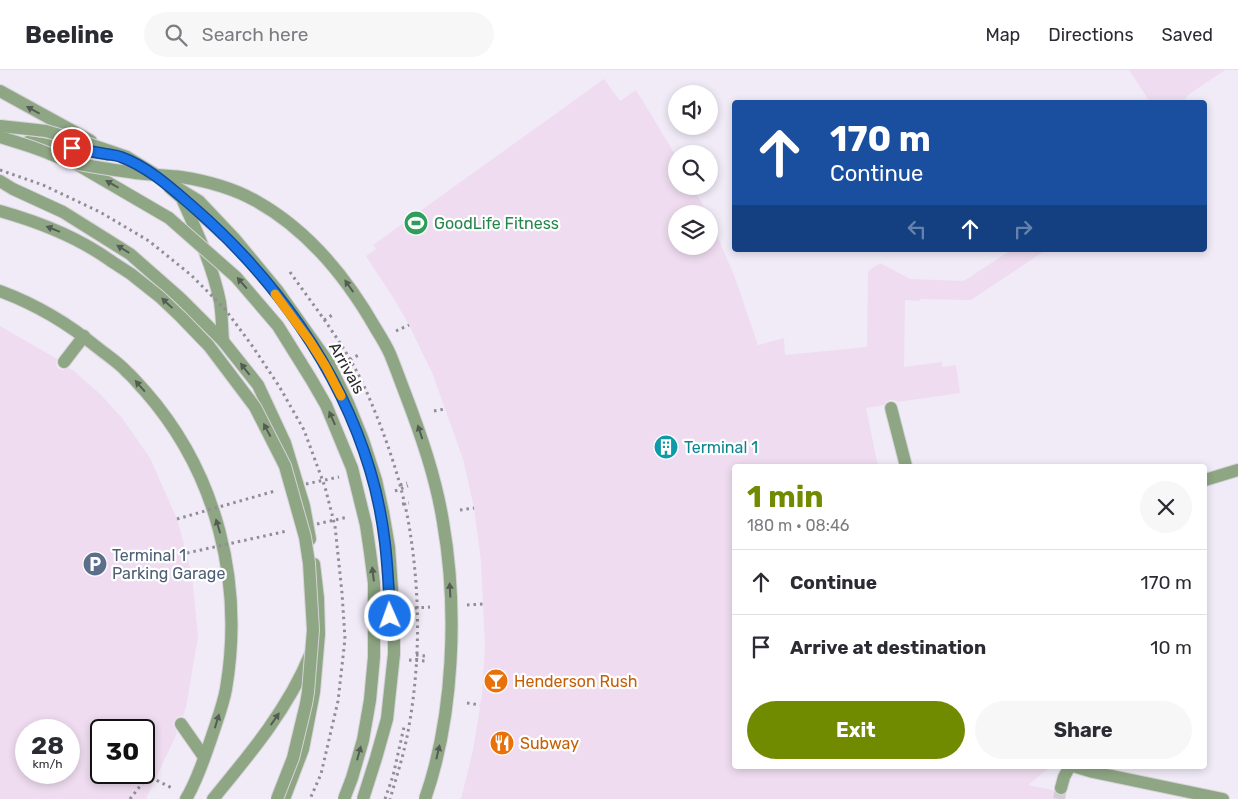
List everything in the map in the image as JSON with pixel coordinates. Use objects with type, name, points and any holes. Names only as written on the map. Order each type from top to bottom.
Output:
[{"type":"street","points":[[0,91],[48,119],[150,172],[213,224],[243,255],[279,298],[309,340],[342,398],[362,445],[370,470],[385,539],[389,578],[389,647],[382,712],[377,741],[361,799]]},
{"type":"street","points":[[0,120],[46,131]]},
{"type":"street","name":"Arrivals","points":[[0,126],[46,131],[127,157],[199,201],[234,238],[277,290],[328,362],[363,440],[376,480],[389,547],[394,619],[394,654],[386,719],[376,758],[361,799]]},
{"type":"street","points":[[0,138],[119,156]]},
{"type":"street","points":[[0,138],[76,163],[130,172],[181,177],[235,191],[256,201],[294,227],[314,245],[342,277],[367,312],[389,352],[417,424],[434,479],[444,522],[450,578],[452,636],[448,689],[440,746],[425,799]]},
{"type":"street","points":[[76,163],[169,218],[236,276],[278,326],[311,379],[334,423],[352,468],[366,525],[374,583],[374,657],[370,700],[362,740],[352,778],[344,799]]},
{"type":"street","points":[[0,180],[13,189],[63,212],[130,254],[180,298],[223,341],[258,385],[286,443],[304,506],[314,561],[318,598],[318,634],[314,692],[303,749],[284,799]]},
{"type":"street","points":[[181,196],[210,264],[220,303],[223,341]]},
{"type":"street","points":[[0,211],[57,230],[97,250],[160,297],[209,346],[255,407],[285,466],[305,537],[309,563],[313,630],[306,704],[293,758],[277,799]]},
{"type":"street","points":[[0,291],[16,297],[84,336],[127,371],[157,405],[173,427],[188,452],[209,498],[222,538],[226,562],[229,590],[229,658],[223,700],[204,757],[187,797]]},
{"type":"street","points":[[64,362],[84,336]]},
{"type":"street","points":[[891,408],[905,464]]},
{"type":"street","points":[[1207,479],[1238,470]]},
{"type":"street","points":[[213,799],[254,749],[283,708],[301,677],[318,634]]},
{"type":"street","points":[[181,724],[204,757]]},
{"type":"street","points":[[1061,788],[1064,777],[1070,769]]},
{"type":"street","points":[[1082,769],[1223,799]]},
{"type":"path","points":[[0,170],[43,185],[100,212],[149,241],[191,275],[225,309],[253,347],[279,386],[304,430],[325,487],[335,526],[345,639],[338,700],[321,774],[310,799]]},
{"type":"path","points":[[324,320],[334,314]]},
{"type":"path","points":[[346,362],[360,354]]},
{"type":"path","points":[[434,411],[445,409]]},
{"type":"path","points":[[392,492],[408,485],[400,485]]},
{"type":"path","points":[[460,510],[474,508]]},
{"type":"path","points":[[462,606],[484,604]]},
{"type":"path","points":[[412,608],[430,607]]},
{"type":"path","points":[[416,655],[426,656]]},
{"type":"path","points":[[408,660],[426,660]]},
{"type":"path","points":[[467,703],[480,705]]},
{"type":"path","points":[[130,799],[148,776],[187,797]]},
{"type":"shaded area","points":[[0,70],[1238,70],[1238,799],[0,799]]},
{"type":"building","points":[[1129,70],[1225,70],[1188,95],[1185,100],[1149,100]]},
{"type":"building","name":"Terminal 1","points":[[604,79],[620,101],[636,90],[669,145],[668,195],[698,195],[702,205],[668,205],[668,255],[718,255],[718,238],[734,275],[758,345],[784,338],[785,355],[867,347],[868,271],[880,263],[910,279],[964,281],[1008,252],[1043,252],[971,300],[905,300],[904,367],[942,362],[942,367],[956,365],[960,393],[897,402],[889,400],[884,405],[866,408],[878,464],[732,464],[732,769],[1047,769],[1028,785],[1053,790],[1058,799],[461,799],[473,750],[482,695],[485,647],[481,561],[474,508],[463,459],[433,375],[409,325],[366,256],[376,249],[373,245]]},
{"type":"building","name":"Terminal 1 Parking Garage","points":[[0,326],[57,359],[56,365],[59,369],[69,368],[74,371],[100,394],[122,418],[150,458],[177,519],[192,575],[198,637],[186,707],[183,716],[177,717],[174,721],[173,725],[177,733],[155,780],[155,719],[90,719],[90,784],[153,784],[146,799],[0,799]]},
{"type":"tunnel","points":[[1059,799],[1061,788]]},
{"type":"slow traffic","points":[[275,294],[309,340],[341,396]]},
{"type":"place","name":"GoodLife Fitness","points":[[416,223]]},
{"type":"place","name":"Terminal 1","points":[[666,447]]},
{"type":"place","name":"Terminal 1 Parking Garage","points":[[95,564]]},
{"type":"place","name":"Henderson Rush","points":[[496,681]]},
{"type":"place","name":"Subway","points":[[502,743]]},
{"type":"route","points":[[72,148],[119,156],[150,172],[181,196],[213,224],[243,255],[273,291],[309,340],[342,398],[362,445],[370,470],[385,539],[390,616]]}]
